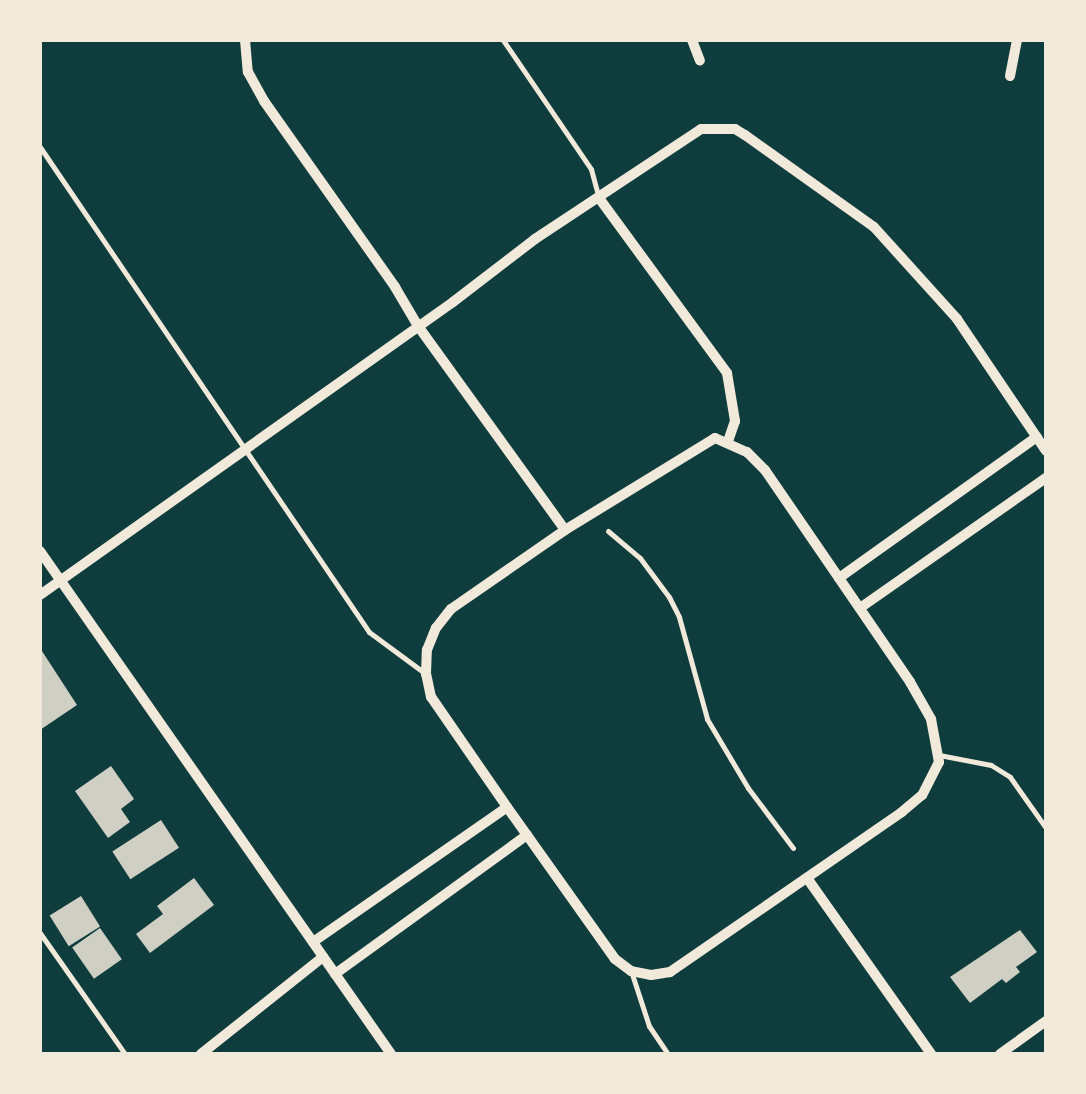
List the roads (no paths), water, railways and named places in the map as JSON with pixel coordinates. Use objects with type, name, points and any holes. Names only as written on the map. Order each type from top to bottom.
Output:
[{"type":"street","points":[[245,40],[248,72],[264,101],[418,326],[565,530]]},
{"type":"street","points":[[692,40],[700,62]]},
{"type":"street","points":[[1010,76],[1016,40]]},
{"type":"street","points":[[40,595],[701,129],[745,135],[874,227],[902,253],[957,319],[1046,450]]},
{"type":"street","points":[[599,198],[726,373],[735,421],[728,442]]},
{"type":"street","points":[[840,578],[1036,437]]},
{"type":"street","points":[[707,439],[728,442],[765,470],[931,719],[939,755],[922,795],[670,972],[651,975],[631,971],[615,959],[432,697],[426,668],[436,628],[450,610],[565,530],[707,439]]},
{"type":"street","points":[[860,608],[1046,478]]},
{"type":"street","points":[[40,551],[390,1054]]},
{"type":"street","points":[[313,942],[506,806]]},
{"type":"street","points":[[335,974],[528,835]]},
{"type":"street","points":[[807,878],[931,1054]]},
{"type":"street","points":[[201,1054],[323,957]]},
{"type":"street","points":[[1000,1054],[1046,1022]]},
{"type":"lane","points":[[503,40],[591,169],[599,198]]},
{"type":"lane","points":[[40,147],[369,632],[426,668]]},
{"type":"lane","points":[[939,755],[991,765],[1010,777],[1046,828]]},
{"type":"lane","points":[[40,932],[125,1054]]},
{"type":"lane","points":[[631,971],[649,1026],[668,1054]]}]
